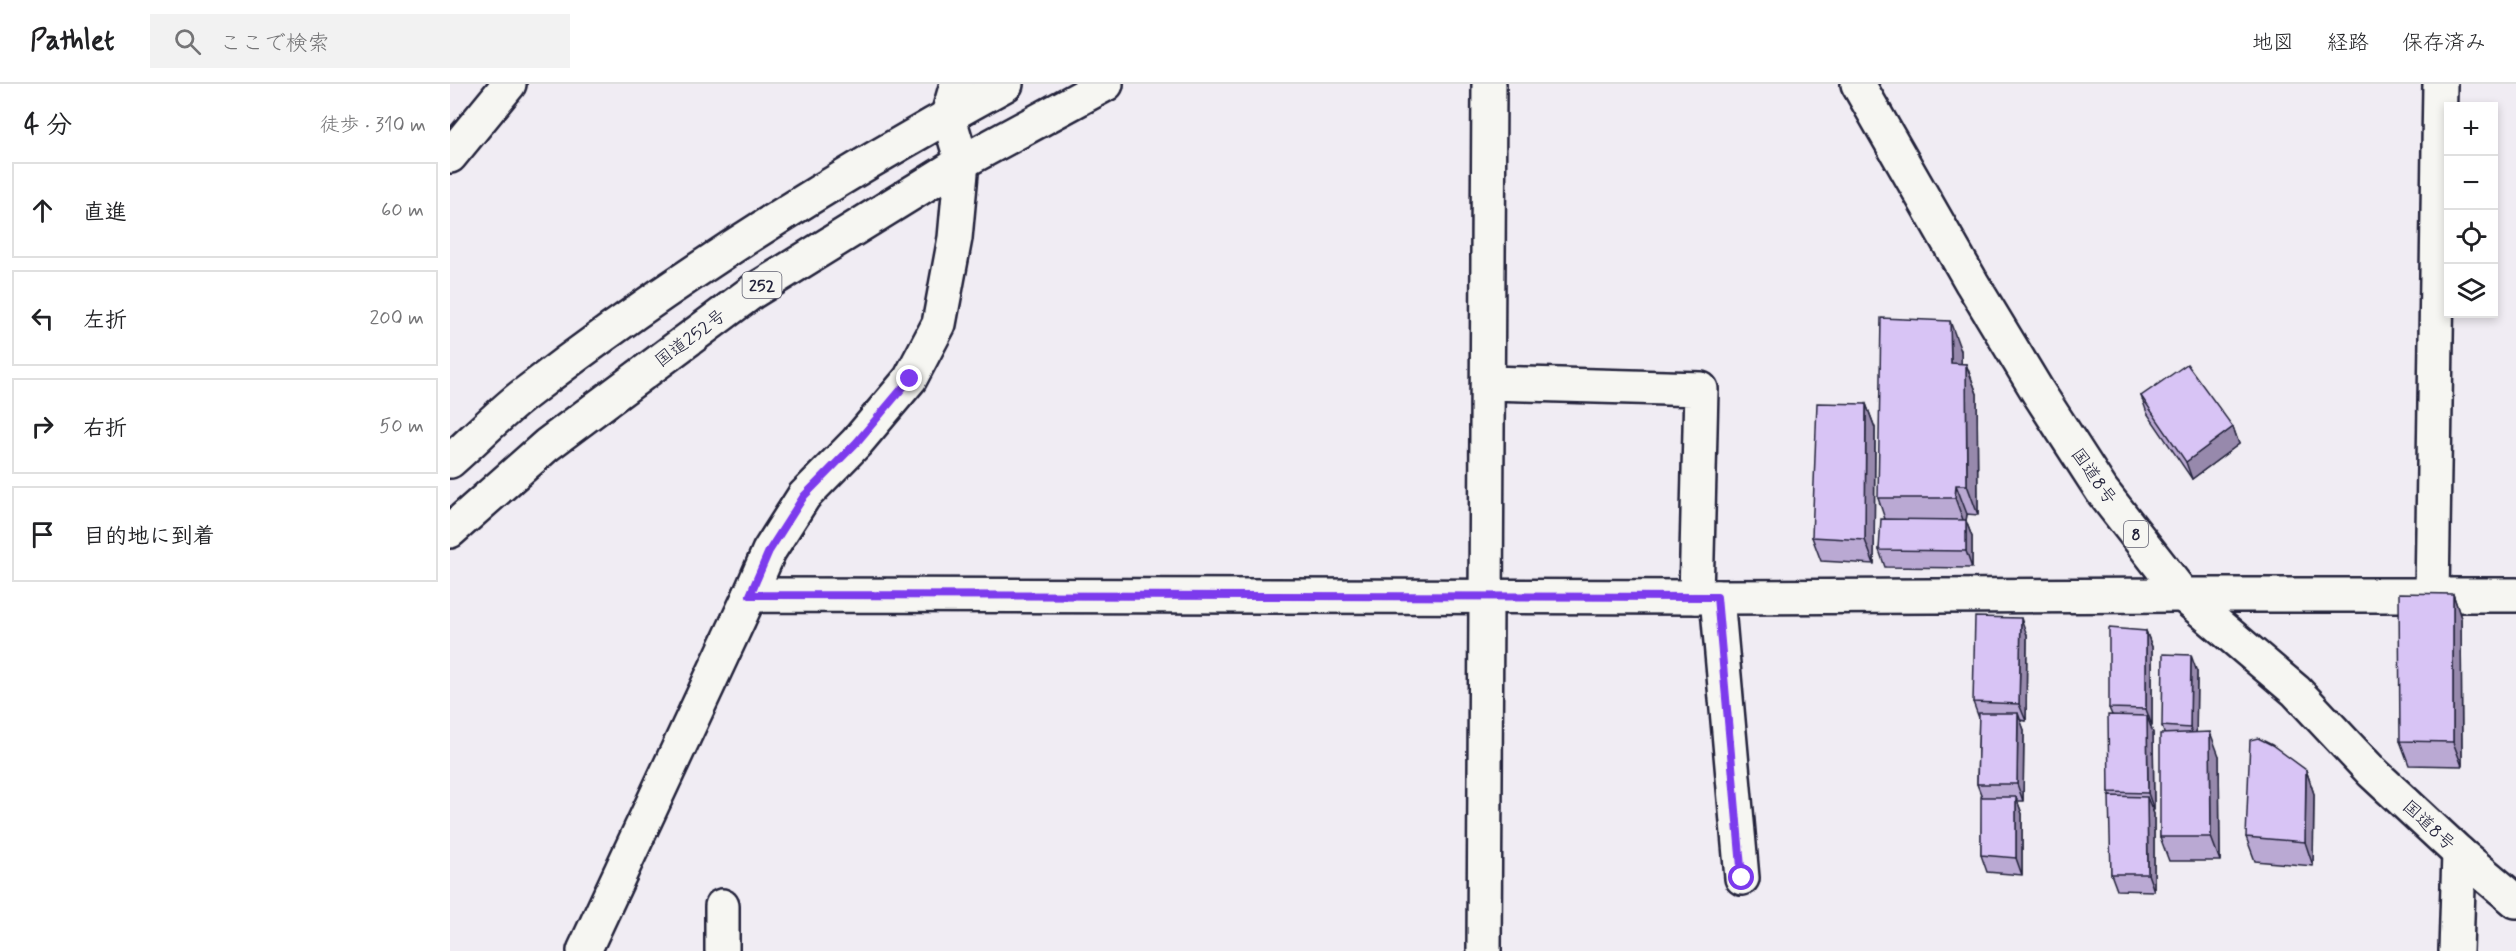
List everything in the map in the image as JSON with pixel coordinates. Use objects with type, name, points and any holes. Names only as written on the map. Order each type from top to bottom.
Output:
[{"type":"main road","points":[[450,156],[509,84]]},
{"type":"main road","points":[[585,951],[769,551],[804,496],[857,442],[910,379],[939,324],[955,238],[962,162],[948,115],[957,84]]},
{"type":"main road","points":[[450,461],[520,398],[723,251],[948,115],[1006,84]]},
{"type":"main road","name":"国道252号","points":[[450,531],[548,445],[752,292],[962,162],[1106,84]]},
{"type":"main road","points":[[1484,951],[1489,84]]},
{"type":"main road","name":"国道8号","points":[[1858,84],[1972,283],[2038,392],[2102,491],[2183,595],[2296,690],[2372,772],[2459,853],[2516,901]]},
{"type":"main road","points":[[2432,595],[2440,84]]},
{"type":"main road","points":[[1488,383],[1701,389],[1706,597],[1742,878]]},
{"type":"main road","points":[[750,595],[1706,597],[2516,595]]},
{"type":"main road","points":[[2456,951],[2459,853]]},
{"type":"main road","points":[[722,906],[722,951]]},
{"type":"building","points":[[1881,318],[1950,321],[1951,363],[1966,364],[1967,485],[1956,485],[1955,498],[1878,498]]},
{"type":"building","points":[[2187,364],[2233,427],[2186,462],[2141,396]]},
{"type":"building","points":[[1817,403],[1866,404],[1865,540],[1812,537]]},
{"type":"building","points":[[1881,519],[1966,520],[1966,551],[1879,550]]},
{"type":"building","points":[[2399,593],[2453,594],[2453,742],[2400,741]]},
{"type":"building","points":[[1975,617],[2021,618],[2019,704],[1973,702]]},
{"type":"building","points":[[2109,628],[2146,631],[2146,709],[2109,708]]},
{"type":"building","points":[[2163,654],[2191,655],[2190,728],[2162,726]]},
{"type":"building","points":[[1979,713],[2018,713],[2017,784],[1977,784]]},
{"type":"building","points":[[2108,715],[2147,716],[2148,793],[2109,792]]},
{"type":"building","points":[[2210,732],[2211,837],[2160,837],[2160,734]]},
{"type":"building","points":[[2258,738],[2272,745],[2306,770],[2305,842],[2246,837],[2250,740]]},
{"type":"building","points":[[2109,796],[2147,797],[2148,874],[2111,874]]},
{"type":"building","points":[[1981,797],[2016,797],[2016,858],[1981,855]]},
{"type":"route","points":[[910,379],[857,442],[804,496],[769,551],[750,595],[1717,597],[1742,878]]}]
